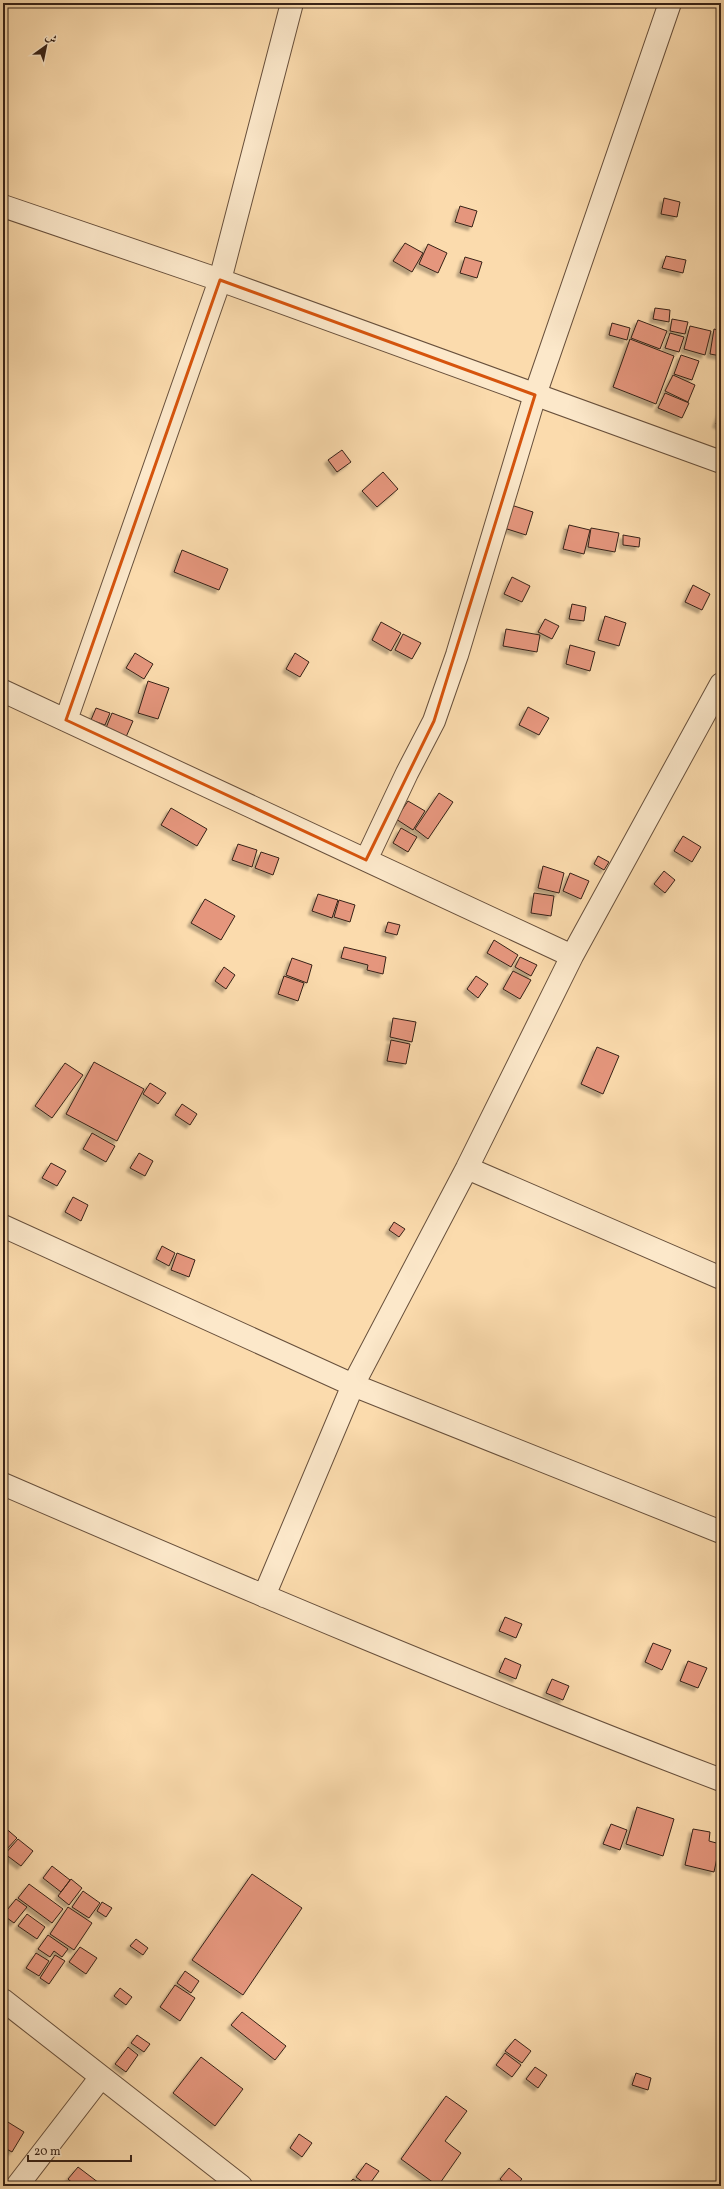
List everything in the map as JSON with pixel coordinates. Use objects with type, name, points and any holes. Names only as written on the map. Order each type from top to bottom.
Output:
[{"type":"street","points":[[66,720],[220,280],[292,3]]},
{"type":"street","points":[[366,860],[407,773],[434,721],[457,655],[535,396],[670,3]]},
{"type":"street","points":[[3,206],[220,280],[535,396],[721,462]]},
{"type":"street","points":[[264,1596],[353,1385],[466,1168],[572,956],[721,684]]},
{"type":"street","points":[[3,691],[572,956]]},
{"type":"street","points":[[466,1168],[721,1278]]},
{"type":"street","points":[[3,1226],[353,1385],[721,1532]]},
{"type":"street","points":[[3,1484],[264,1596],[554,1717],[721,1780]]},
{"type":"street","points":[[3,2000],[241,2186]]},
{"type":"street","points":[[17,2186],[101,2077]]},
{"type":"highlighted area","points":[[220,280],[535,395],[434,721],[366,860],[66,720]]},
{"type":"building","points":[[664,198],[680,202],[677,217],[661,214]]},
{"type":"building","points":[[460,206],[477,211],[472,227],[455,222]]},
{"type":"building","points":[[405,243],[423,253],[412,272],[393,261]]},
{"type":"building","points":[[428,244],[447,253],[438,273],[419,264]]},
{"type":"building","points":[[666,256],[686,260],[683,273],[662,268]]},
{"type":"building","points":[[465,257],[482,262],[477,278],[460,273]]},
{"type":"building","points":[[655,308],[670,310],[669,322],[653,319]]},
{"type":"building","points":[[672,319],[688,322],[685,334],[670,331]]},
{"type":"building","points":[[638,320],[667,331],[660,349],[631,338]]},
{"type":"building","points":[[612,323],[630,328],[627,340],[609,335]]},
{"type":"building","points":[[690,326],[711,331],[705,355],[684,349]]},
{"type":"building","points":[[714,329],[721,331],[721,356],[710,354]]},
{"type":"building","points":[[670,333],[684,337],[679,352],[665,348]]},
{"type":"building","points":[[630,339],[674,356],[656,404],[613,387]]},
{"type":"building","points":[[681,355],[699,361],[692,380],[674,374]]},
{"type":"building","points":[[673,375],[695,385],[688,402],[665,391]]},
{"type":"building","points":[[665,393],[689,403],[682,418],[658,408]]},
{"type":"building","points":[[721,411],[721,426],[716,424]]},
{"type":"building","points":[[342,450],[351,462],[337,472],[328,460]]},
{"type":"building","points":[[383,472],[398,489],[377,507],[362,491]]},
{"type":"building","points":[[511,505],[533,512],[526,535],[504,528]]},
{"type":"building","points":[[569,525],[590,530],[584,554],[563,549]]},
{"type":"building","points":[[591,528],[619,533],[615,552],[588,547]]},
{"type":"building","points":[[623,535],[640,538],[639,547],[623,545]]},
{"type":"building","points":[[182,550],[228,569],[219,590],[174,572]]},
{"type":"building","points":[[512,577],[530,586],[522,602],[504,594]]},
{"type":"building","points":[[693,585],[710,594],[702,610],[685,602]]},
{"type":"building","points":[[572,604],[586,607],[584,621],[569,619]]},
{"type":"building","points":[[605,616],[626,623],[619,646],[598,640]]},
{"type":"building","points":[[545,619],[559,626],[552,639],[538,632]]},
{"type":"building","points":[[381,622],[401,633],[391,651],[372,640]]},
{"type":"building","points":[[506,629],[540,635],[537,652],[503,646]]},
{"type":"building","points":[[403,634],[421,643],[412,659],[395,650]]},
{"type":"building","points":[[570,645],[595,652],[590,671],[566,664]]},
{"type":"building","points":[[135,653],[153,664],[144,679],[126,668]]},
{"type":"building","points":[[295,653],[309,662],[300,677],[286,669]]},
{"type":"building","points":[[148,681],[169,688],[158,719],[138,713]]},
{"type":"building","points":[[528,707],[549,718],[539,735],[519,725]]},
{"type":"building","points":[[96,708],[110,713],[105,725],[91,720]]},
{"type":"building","points":[[112,713],[133,721],[126,737],[106,728]]},
{"type":"building","points":[[439,793],[453,802],[428,839],[415,829]]},
{"type":"building","points":[[408,801],[425,811],[413,830],[396,819]]},
{"type":"building","points":[[171,808],[207,829],[197,846],[161,825]]},
{"type":"building","points":[[401,828],[417,837],[408,852],[393,843]]},
{"type":"building","points":[[683,836],[701,847],[692,862],[674,851]]},
{"type":"building","points":[[238,844],[257,850],[252,867],[232,860]]},
{"type":"building","points":[[261,852],[279,858],[273,875],[255,868]]},
{"type":"building","points":[[598,856],[609,862],[604,870],[594,864]]},
{"type":"building","points":[[543,866],[564,873],[559,893],[538,888]]},
{"type":"building","points":[[664,871],[675,880],[665,893],[654,884]]},
{"type":"building","points":[[570,873],[589,881],[581,899],[563,891]]},
{"type":"building","points":[[534,893],[554,896],[551,916],[531,913]]},
{"type":"building","points":[[318,894],[338,900],[332,918],[312,911]]},
{"type":"building","points":[[205,899],[235,916],[221,940],[191,923]]},
{"type":"building","points":[[339,900],[355,905],[350,922],[334,917]]},
{"type":"building","points":[[388,922],[400,925],[397,935],[385,932]]},
{"type":"building","points":[[494,940],[518,955],[511,967],[487,953]]},
{"type":"building","points":[[344,947],[386,957],[383,974],[367,970],[368,965],[341,958]]},
{"type":"building","points":[[520,957],[537,965],[531,976],[515,967]]},
{"type":"building","points":[[292,958],[312,965],[307,983],[286,975]]},
{"type":"building","points":[[224,967],[235,975],[226,989],[215,981]]},
{"type":"building","points":[[513,971],[531,980],[520,999],[503,989]]},
{"type":"building","points":[[284,976],[304,983],[298,1001],[278,994]]},
{"type":"building","points":[[476,976],[488,984],[478,998],[467,989]]},
{"type":"building","points":[[393,1018],[416,1022],[412,1042],[390,1037]]},
{"type":"building","points":[[391,1040],[410,1044],[406,1064],[387,1061]]},
{"type":"building","points":[[597,1047],[619,1056],[603,1094],[581,1084]]},
{"type":"building","points":[[94,1062],[144,1089],[117,1141],[66,1114]]},
{"type":"building","points":[[65,1063],[83,1075],[52,1118],[35,1106]]},
{"type":"building","points":[[150,1083],[166,1093],[158,1104],[143,1094]]},
{"type":"building","points":[[182,1104],[197,1114],[190,1125],[175,1115]]},
{"type":"building","points":[[92,1133],[115,1146],[106,1162],[83,1149]]},
{"type":"building","points":[[139,1153],[153,1161],[145,1176],[130,1168]]},
{"type":"building","points":[[51,1163],[66,1171],[57,1186],[42,1178]]},
{"type":"building","points":[[73,1197],[88,1205],[81,1221],[65,1212]]},
{"type":"building","points":[[394,1222],[405,1229],[399,1237],[389,1230]]},
{"type":"building","points":[[162,1246],[175,1253],[169,1266],[156,1259]]},
{"type":"building","points":[[177,1253],[195,1260],[189,1277],[171,1270]]},
{"type":"building","points":[[505,1617],[522,1624],[516,1638],[499,1631]]},
{"type":"building","points":[[653,1643],[671,1650],[662,1670],[645,1662]]},
{"type":"building","points":[[505,1658],[521,1665],[516,1679],[499,1672]]},
{"type":"building","points":[[688,1661],[707,1668],[698,1688],[680,1681]]},
{"type":"building","points":[[552,1679],[569,1686],[563,1700],[546,1693]]},
{"type":"building","points":[[637,1807],[674,1819],[663,1856],[626,1844]]},
{"type":"building","points":[[611,1824],[627,1830],[620,1850],[603,1844]]},
{"type":"building","points":[[3,1826],[17,1838],[6,1850],[3,1847]]},
{"type":"building","points":[[693,1829],[710,1832],[709,1841],[720,1844],[714,1872],[685,1865]]},
{"type":"building","points":[[18,1839],[33,1851],[21,1866],[5,1854]]},
{"type":"building","points":[[52,1866],[70,1880],[61,1892],[43,1878]]},
{"type":"building","points":[[252,1874],[302,1908],[243,1995],[192,1960]]},
{"type":"building","points":[[71,1879],[82,1888],[69,1905],[58,1896]]},
{"type":"building","points":[[29,1884],[63,1909],[52,1923],[18,1898]]},
{"type":"building","points":[[83,1891],[100,1903],[89,1918],[72,1907]]},
{"type":"building","points":[[16,1899],[27,1907],[14,1923],[3,1915]]},
{"type":"building","points":[[102,1902],[112,1908],[106,1917],[97,1911]]},
{"type":"building","points":[[68,1907],[92,1923],[74,1950],[50,1934]]},
{"type":"building","points":[[27,1914],[45,1927],[37,1939],[18,1926]]},
{"type":"building","points":[[48,1935],[68,1949],[62,1957],[54,1951],[50,1957],[38,1949]]},
{"type":"building","points":[[136,1939],[148,1948],[143,1955],[130,1946]]},
{"type":"building","points":[[80,1947],[97,1958],[86,1974],[69,1962]]},
{"type":"building","points":[[36,1953],[49,1961],[39,1976],[26,1968]]},
{"type":"building","points":[[55,1955],[65,1961],[49,1984],[40,1978]]},
{"type":"building","points":[[185,1971],[199,1981],[191,1993],[177,1983]]},
{"type":"building","points":[[175,1985],[195,1998],[180,2021],[160,2007]]},
{"type":"building","points":[[120,1988],[132,1997],[126,2005],[114,1996]]},
{"type":"building","points":[[242,2012],[286,2046],[275,2060],[231,2025]]},
{"type":"building","points":[[137,2035],[150,2044],[144,2052],[131,2043]]},
{"type":"building","points":[[515,2039],[531,2051],[522,2063],[505,2051]]},
{"type":"building","points":[[128,2047],[138,2055],[126,2072],[115,2064]]},
{"type":"building","points":[[505,2053],[521,2065],[512,2077],[496,2065]]},
{"type":"building","points":[[201,2057],[243,2089],[215,2126],[173,2093]]},
{"type":"building","points":[[535,2067],[547,2075],[538,2088],[526,2079]]},
{"type":"building","points":[[636,2073],[651,2078],[648,2090],[632,2085]]},
{"type":"building","points":[[446,2096],[467,2111],[445,2141],[461,2153],[438,2186],[401,2159]]},
{"type":"building","points":[[3,2119],[24,2132],[12,2152],[3,2147]]},
{"type":"building","points":[[299,2134],[312,2143],[302,2157],[290,2148]]},
{"type":"building","points":[[366,2163],[379,2171],[368,2186],[356,2177]]},
{"type":"building","points":[[78,2167],[103,2186],[76,2186],[68,2179]]},
{"type":"building","points":[[509,2168],[522,2179],[516,2186],[508,2186],[500,2179]]},
{"type":"building","points":[[353,2179],[363,2186],[347,2186]]}]
